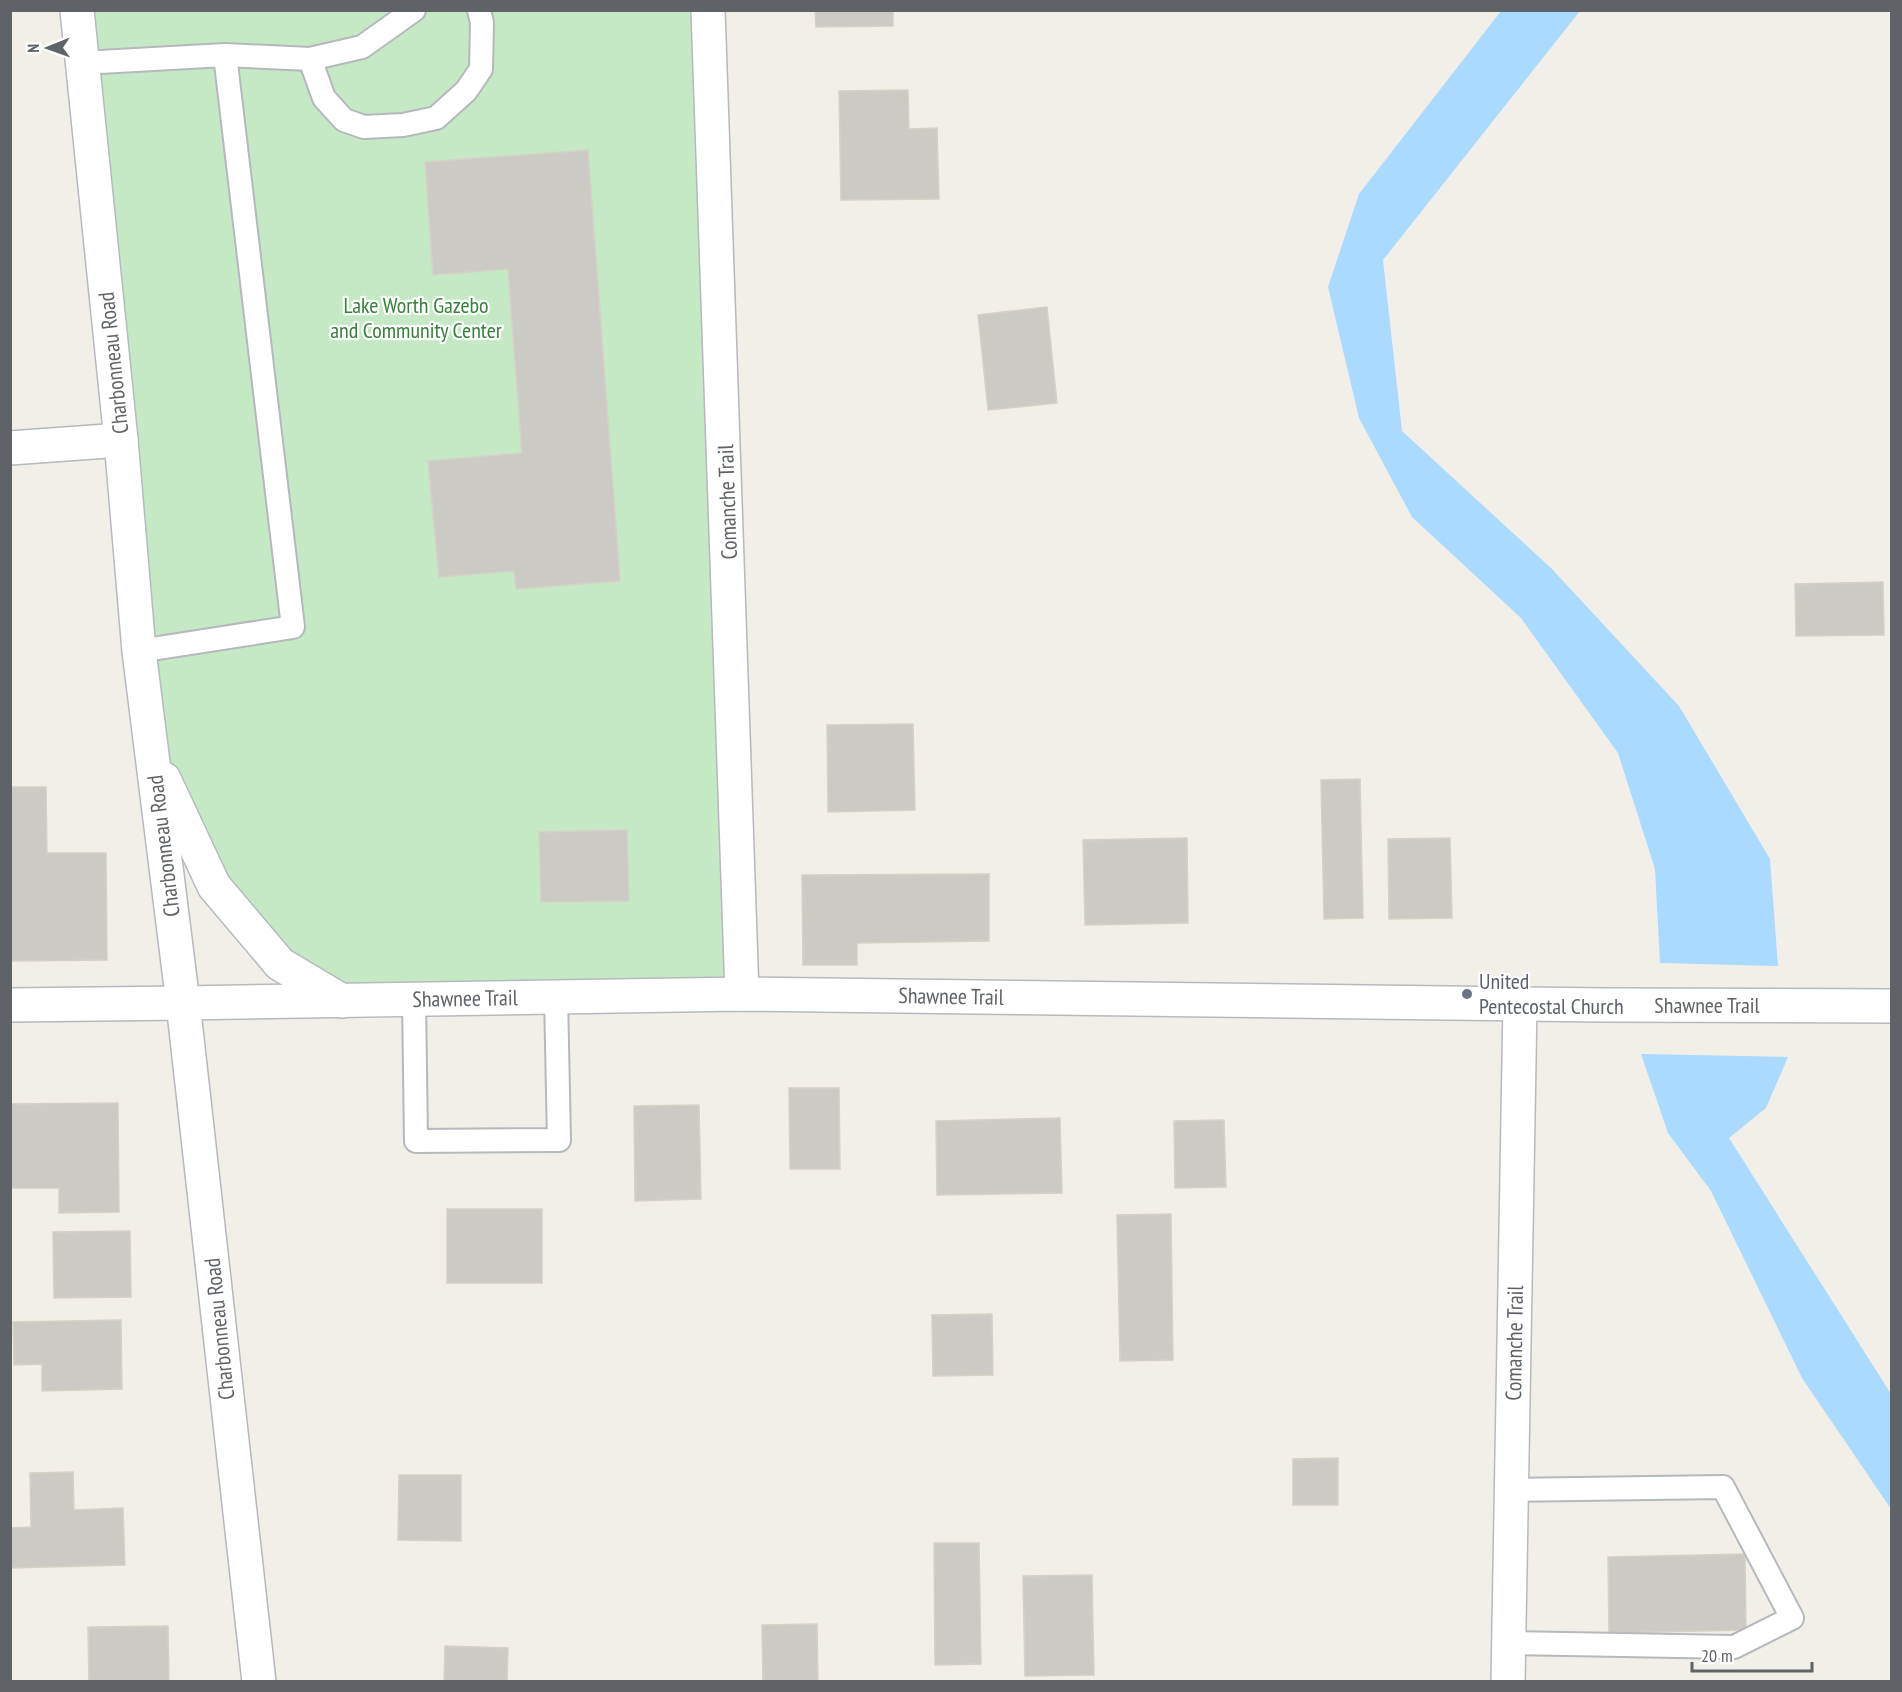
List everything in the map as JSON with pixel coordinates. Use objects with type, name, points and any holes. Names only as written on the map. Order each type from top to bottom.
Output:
[{"type":"street","name":"Charbonneau Road","points":[[77,10],[121,440],[139,651],[183,1004],[259,1682]]},
{"type":"street","name":"Comanche Trail","points":[[708,10],[742,994]]},
{"type":"street","points":[[10,448],[121,440]]},
{"type":"street","points":[[152,752],[214,886],[280,964],[342,1001]]},
{"type":"street","name":"Shawnee Trail","points":[[10,1005],[742,994],[1606,1005],[1892,1006]]},
{"type":"street","name":"Comanche Trail","points":[[1508,1682],[1520,1004]]},
{"type":"lane","points":[[82,63],[225,55],[310,59],[362,47],[414,10]]},
{"type":"lane","points":[[310,59],[324,98],[344,120],[364,127],[403,125],[436,118],[466,91],[481,69],[482,23],[479,10]]},
{"type":"lane","points":[[139,651],[293,627],[225,55]]},
{"type":"lane","points":[[414,999],[416,1141],[559,1140],[556,996]]},
{"type":"lane","points":[[1509,1643],[1734,1647],[1792,1618],[1723,1487],[1511,1490]]},
{"type":"green space","name":"Lake Worth Gazebo and Community Center","points":[[78,11],[711,11],[742,994],[342,1001],[247,925],[152,752]]},
{"type":"water","points":[[1501,11],[1580,11],[1383,260],[1402,431],[1551,568],[1679,706],[1770,859],[1778,966],[1660,963],[1655,869],[1618,753],[1521,618],[1412,517],[1359,418],[1328,287],[1359,194]]},
{"type":"water","points":[[1641,1054],[1788,1057],[1766,1108],[1729,1138],[1891,1394],[1891,1509],[1802,1378],[1711,1191],[1668,1133]]},
{"type":"building","points":[[815,10],[893,10],[893,26],[816,27]]},
{"type":"building","points":[[908,90],[909,129],[937,128],[939,199],[841,200],[839,91]]},
{"type":"building","points":[[588,150],[620,581],[516,589],[514,571],[439,577],[428,461],[522,453],[508,269],[433,275],[425,162]]},
{"type":"building","points":[[1047,307],[1057,403],[988,410],[978,315]]},
{"type":"building","points":[[1883,582],[1884,635],[1796,636],[1795,584]]},
{"type":"building","points":[[913,724],[915,810],[828,812],[827,725]]},
{"type":"building","points":[[1360,779],[1363,918],[1324,919],[1321,780]]},
{"type":"building","points":[[10,787],[46,787],[47,853],[106,853],[107,960],[10,961]]},
{"type":"building","points":[[627,830],[629,901],[541,902],[539,832]]},
{"type":"building","points":[[1187,838],[1188,923],[1085,925],[1083,840]]},
{"type":"building","points":[[1450,838],[1452,918],[1389,919],[1388,839]]},
{"type":"building","points":[[989,874],[989,941],[857,943],[857,965],[803,965],[802,875]]},
{"type":"building","points":[[789,1088],[839,1088],[840,1169],[790,1169]]},
{"type":"building","points":[[118,1103],[119,1212],[59,1213],[59,1188],[10,1188],[10,1104]]},
{"type":"building","points":[[699,1105],[701,1199],[635,1201],[634,1106]]},
{"type":"building","points":[[1060,1118],[1062,1193],[937,1195],[936,1121]]},
{"type":"building","points":[[1224,1120],[1226,1187],[1175,1188],[1174,1121]]},
{"type":"building","points":[[447,1209],[542,1209],[542,1283],[447,1283]]},
{"type":"building","points":[[1171,1214],[1173,1360],[1120,1361],[1117,1215]]},
{"type":"building","points":[[130,1231],[131,1297],[54,1298],[53,1232]]},
{"type":"building","points":[[992,1314],[993,1375],[933,1376],[932,1315]]},
{"type":"building","points":[[121,1320],[122,1389],[42,1391],[42,1364],[14,1365],[13,1322]]},
{"type":"building","points":[[1338,1458],[1338,1505],[1293,1505],[1293,1459]]},
{"type":"building","points":[[73,1472],[74,1510],[123,1508],[125,1565],[10,1568],[10,1528],[31,1527],[30,1473]]},
{"type":"building","points":[[399,1475],[461,1475],[461,1541],[398,1540]]},
{"type":"building","points":[[934,1543],[979,1543],[981,1664],[935,1665]]},
{"type":"building","points":[[1745,1554],[1746,1630],[1609,1633],[1608,1557]]},
{"type":"building","points":[[1092,1575],[1094,1675],[1025,1676],[1023,1576]]},
{"type":"building","points":[[817,1624],[818,1682],[763,1682],[762,1625]]},
{"type":"building","points":[[168,1626],[169,1682],[89,1682],[88,1627]]},
{"type":"building","points":[[445,1646],[508,1648],[507,1682],[444,1682]]},
{"type":"place","name":"United Pentecostal Church","points":[[1467,994]]}]
